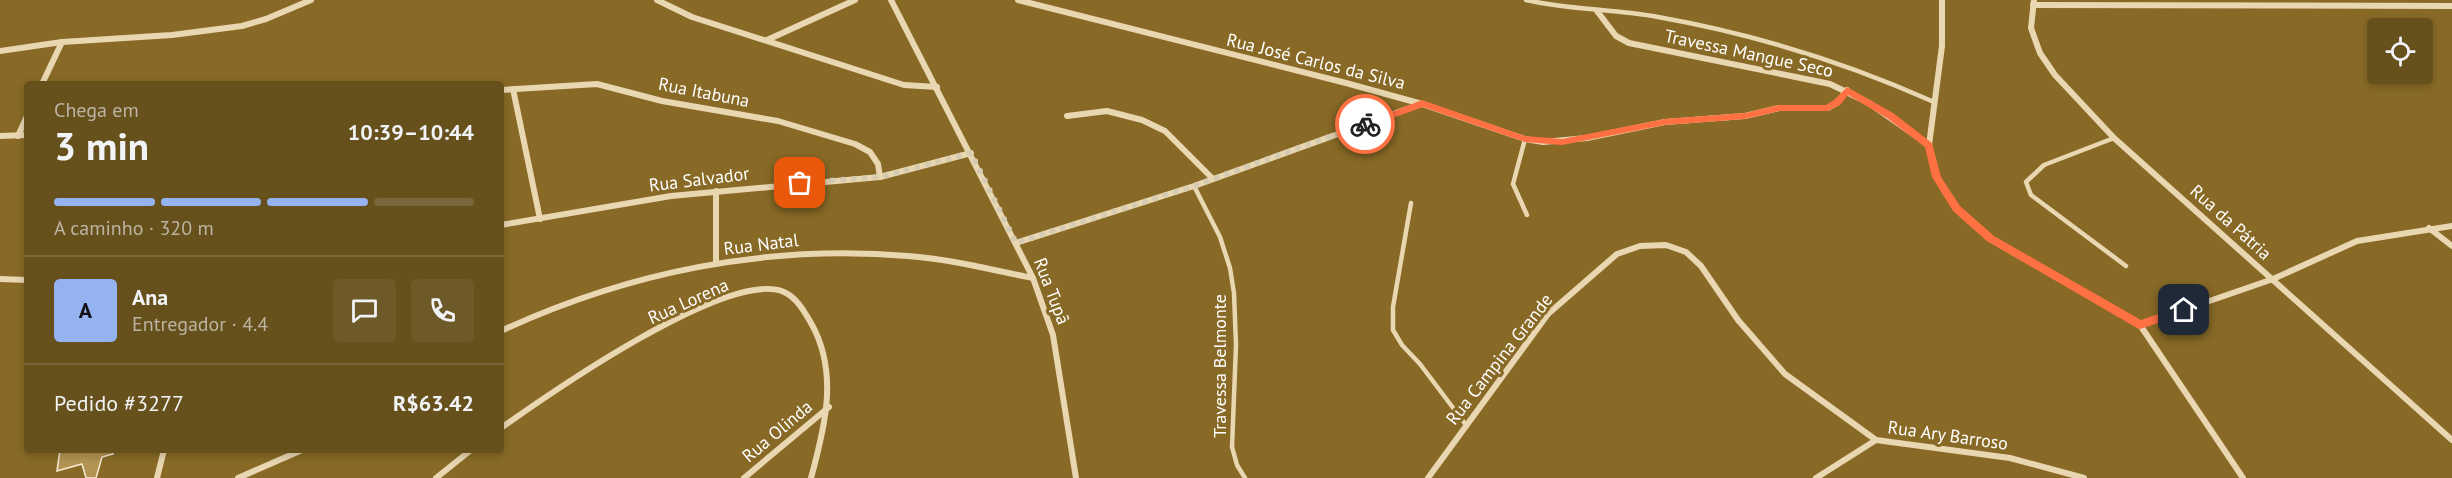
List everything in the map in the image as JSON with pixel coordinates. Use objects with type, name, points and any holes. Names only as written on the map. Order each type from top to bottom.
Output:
[{"type":"street","points":[[0,51],[62,42],[172,35],[242,26],[266,19],[311,0]]},
{"type":"street","points":[[657,0],[692,17],[904,86],[937,87]]},
{"type":"street","points":[[767,40],[855,0]]},
{"type":"street","name":"Rua Tupã","points":[[891,0],[1033,278],[1053,334],[1069,447],[1076,478]]},
{"type":"street","name":"Rua José Carlos da Silva","points":[[1018,0],[1422,104],[1525,139],[1562,142],[1665,122],[1745,116],[1779,108],[1828,108],[1837,103],[1847,90]]},
{"type":"street","points":[[1942,0],[1942,46],[1929,145],[1937,177],[1956,209],[1990,239],[2140,325],[2243,478]]},
{"type":"street","points":[[2033,3],[2452,6]]},
{"type":"street","name":"Rua da Pátria","points":[[2033,3],[2031,28],[2040,52],[2055,75],[2114,138],[2452,440]]},
{"type":"street","name":"Travessa Mangue Seco","points":[[1598,11],[1616,36],[1629,43],[1830,84],[1847,90],[1890,116],[1929,145]]},
{"type":"street","points":[[43,81],[62,42]]},
{"type":"street","name":"Rua Itabuna","points":[[504,90],[597,84],[662,101],[778,121],[820,132],[862,148],[870,153],[878,164],[880,177]]},
{"type":"street","points":[[513,89],[540,219]]},
{"type":"street","points":[[1016,243],[1194,186],[1422,104]]},
{"type":"street","points":[[1067,116],[1107,111],[1142,120],[1165,130],[1213,179]]},
{"type":"street","points":[[18,136],[24,123]]},
{"type":"street","points":[[0,136],[24,135]]},
{"type":"street","name":"Rua Salvador","points":[[504,225],[671,196],[880,177],[971,153]]},
{"type":"street","points":[[716,191],[716,264]]},
{"type":"street","points":[[2140,325],[2273,279],[2357,241],[2452,226]]},
{"type":"street","points":[[2428,228],[2452,246]]},
{"type":"street","name":"Rua Campina Grande","points":[[1428,478],[1548,314],[1593,273],[1625,251],[1640,246],[1666,245],[1686,252],[1701,266],[1738,320],[1785,374],[1876,440]]},
{"type":"street","name":"Rua Natal","points":[[504,330],[569,300],[669,272],[801,254],[852,253],[909,256],[1033,278]]},
{"type":"street","points":[[0,279],[24,280]]},
{"type":"street","name":"Rua Lorena","points":[[504,426],[552,392],[624,347],[730,297],[760,290],[781,291],[799,303],[817,334],[829,384],[829,407],[811,478]]},
{"type":"street","name":"Rua Olinda","points":[[744,478],[829,407]]},
{"type":"street","name":"Rua Ary Barroso","points":[[1816,478],[1876,440],[2010,458],[2082,477]]},
{"type":"street","points":[[157,478],[163,453]]},
{"type":"street","points":[[238,478],[295,453]]},
{"type":"street","points":[[436,478],[467,453]]},
{"type":"lane","points":[[1526,0],[1598,11],[1654,16],[1701,25],[1805,52],[1888,80],[1934,102]]},
{"type":"lane","points":[[2114,138],[2044,165],[2026,182],[2031,195],[2126,266]]},
{"type":"lane","points":[[1525,139],[1513,184],[1527,215]]},
{"type":"lane","name":"Travessa Belmonte","points":[[1194,186],[1223,244],[1232,280],[1236,321],[1232,447],[1237,465],[1245,478]]},
{"type":"lane","points":[[1412,203],[1393,307],[1393,330],[1402,345],[1420,364],[1466,425]]},
{"type":"building","points":[[60,453],[113,453],[102,457],[96,478],[86,478],[82,464],[57,471]]},
{"type":"way so far","points":[[800,183],[880,177],[971,153],[1016,243],[1194,186],[1365,124]]},
{"type":"route","points":[[1365,124],[1422,104],[1525,139],[1562,142],[1665,122],[1745,116],[1779,108],[1828,108],[1837,103],[1847,90],[1890,116],[1929,145],[1937,177],[1956,209],[1990,239],[2140,325],[2184,310]]}]
